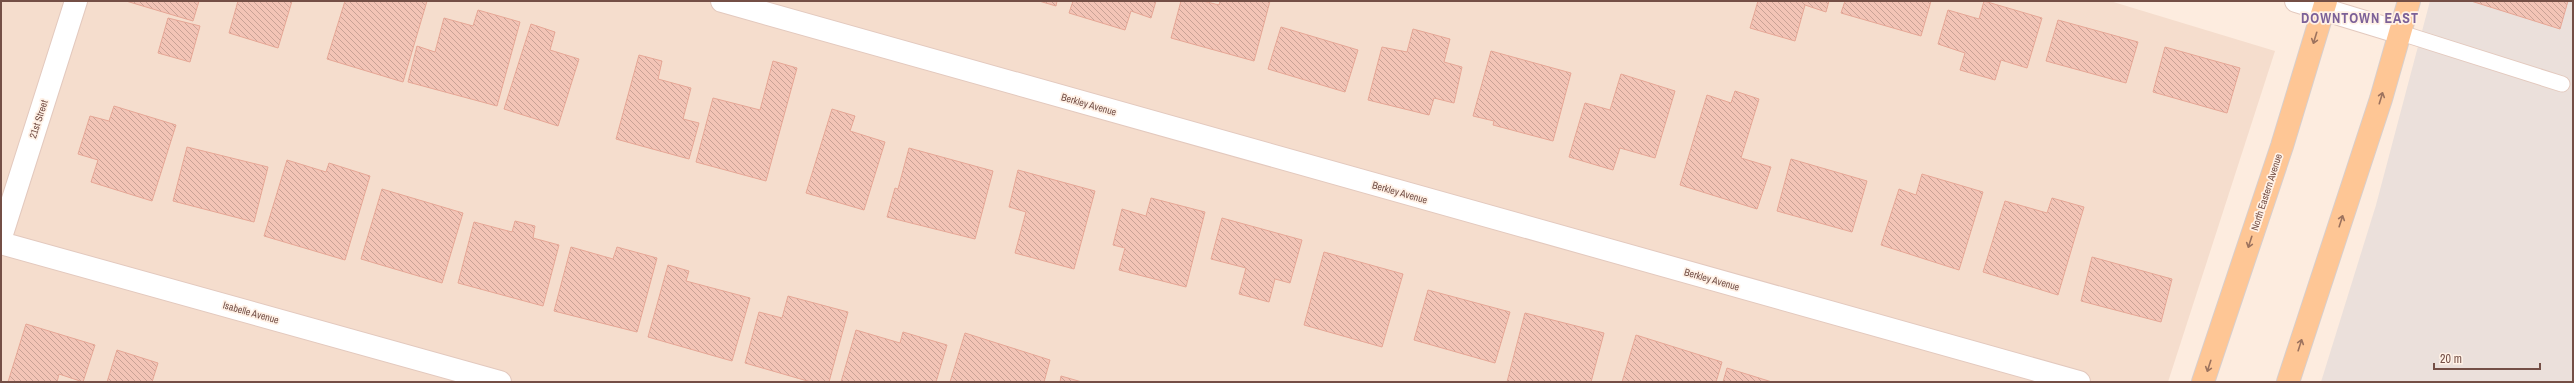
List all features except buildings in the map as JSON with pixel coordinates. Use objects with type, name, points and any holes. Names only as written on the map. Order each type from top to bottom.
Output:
[{"type":"main road","points":[[2288,382],[2401,33],[2409,1]]},
{"type":"main road","name":"North Eastern Avenue","points":[[2203,382],[2282,146],[2325,5]]},
{"type":"street","name":"21st Street","points":[[1,237],[76,1]]},
{"type":"street","name":"Berkley Avenue","points":[[722,1],[2079,382]]},
{"type":"street","points":[[2296,1],[2325,5],[2401,33]]},
{"type":"street","name":"Isabelle Avenue","points":[[1,243],[500,382]]},
{"type":"lane","points":[[2401,33],[2562,84]]},
{"type":"shaded area","points":[[1,1],[2110,1],[2275,51],[2168,382],[1,382]]},
{"type":"shaded area","points":[[2430,1],[2573,1],[2573,382],[2321,382],[2376,205]]},
{"type":"district","name":"DOWNTOWN EAST","points":[[2360,18]]}]
